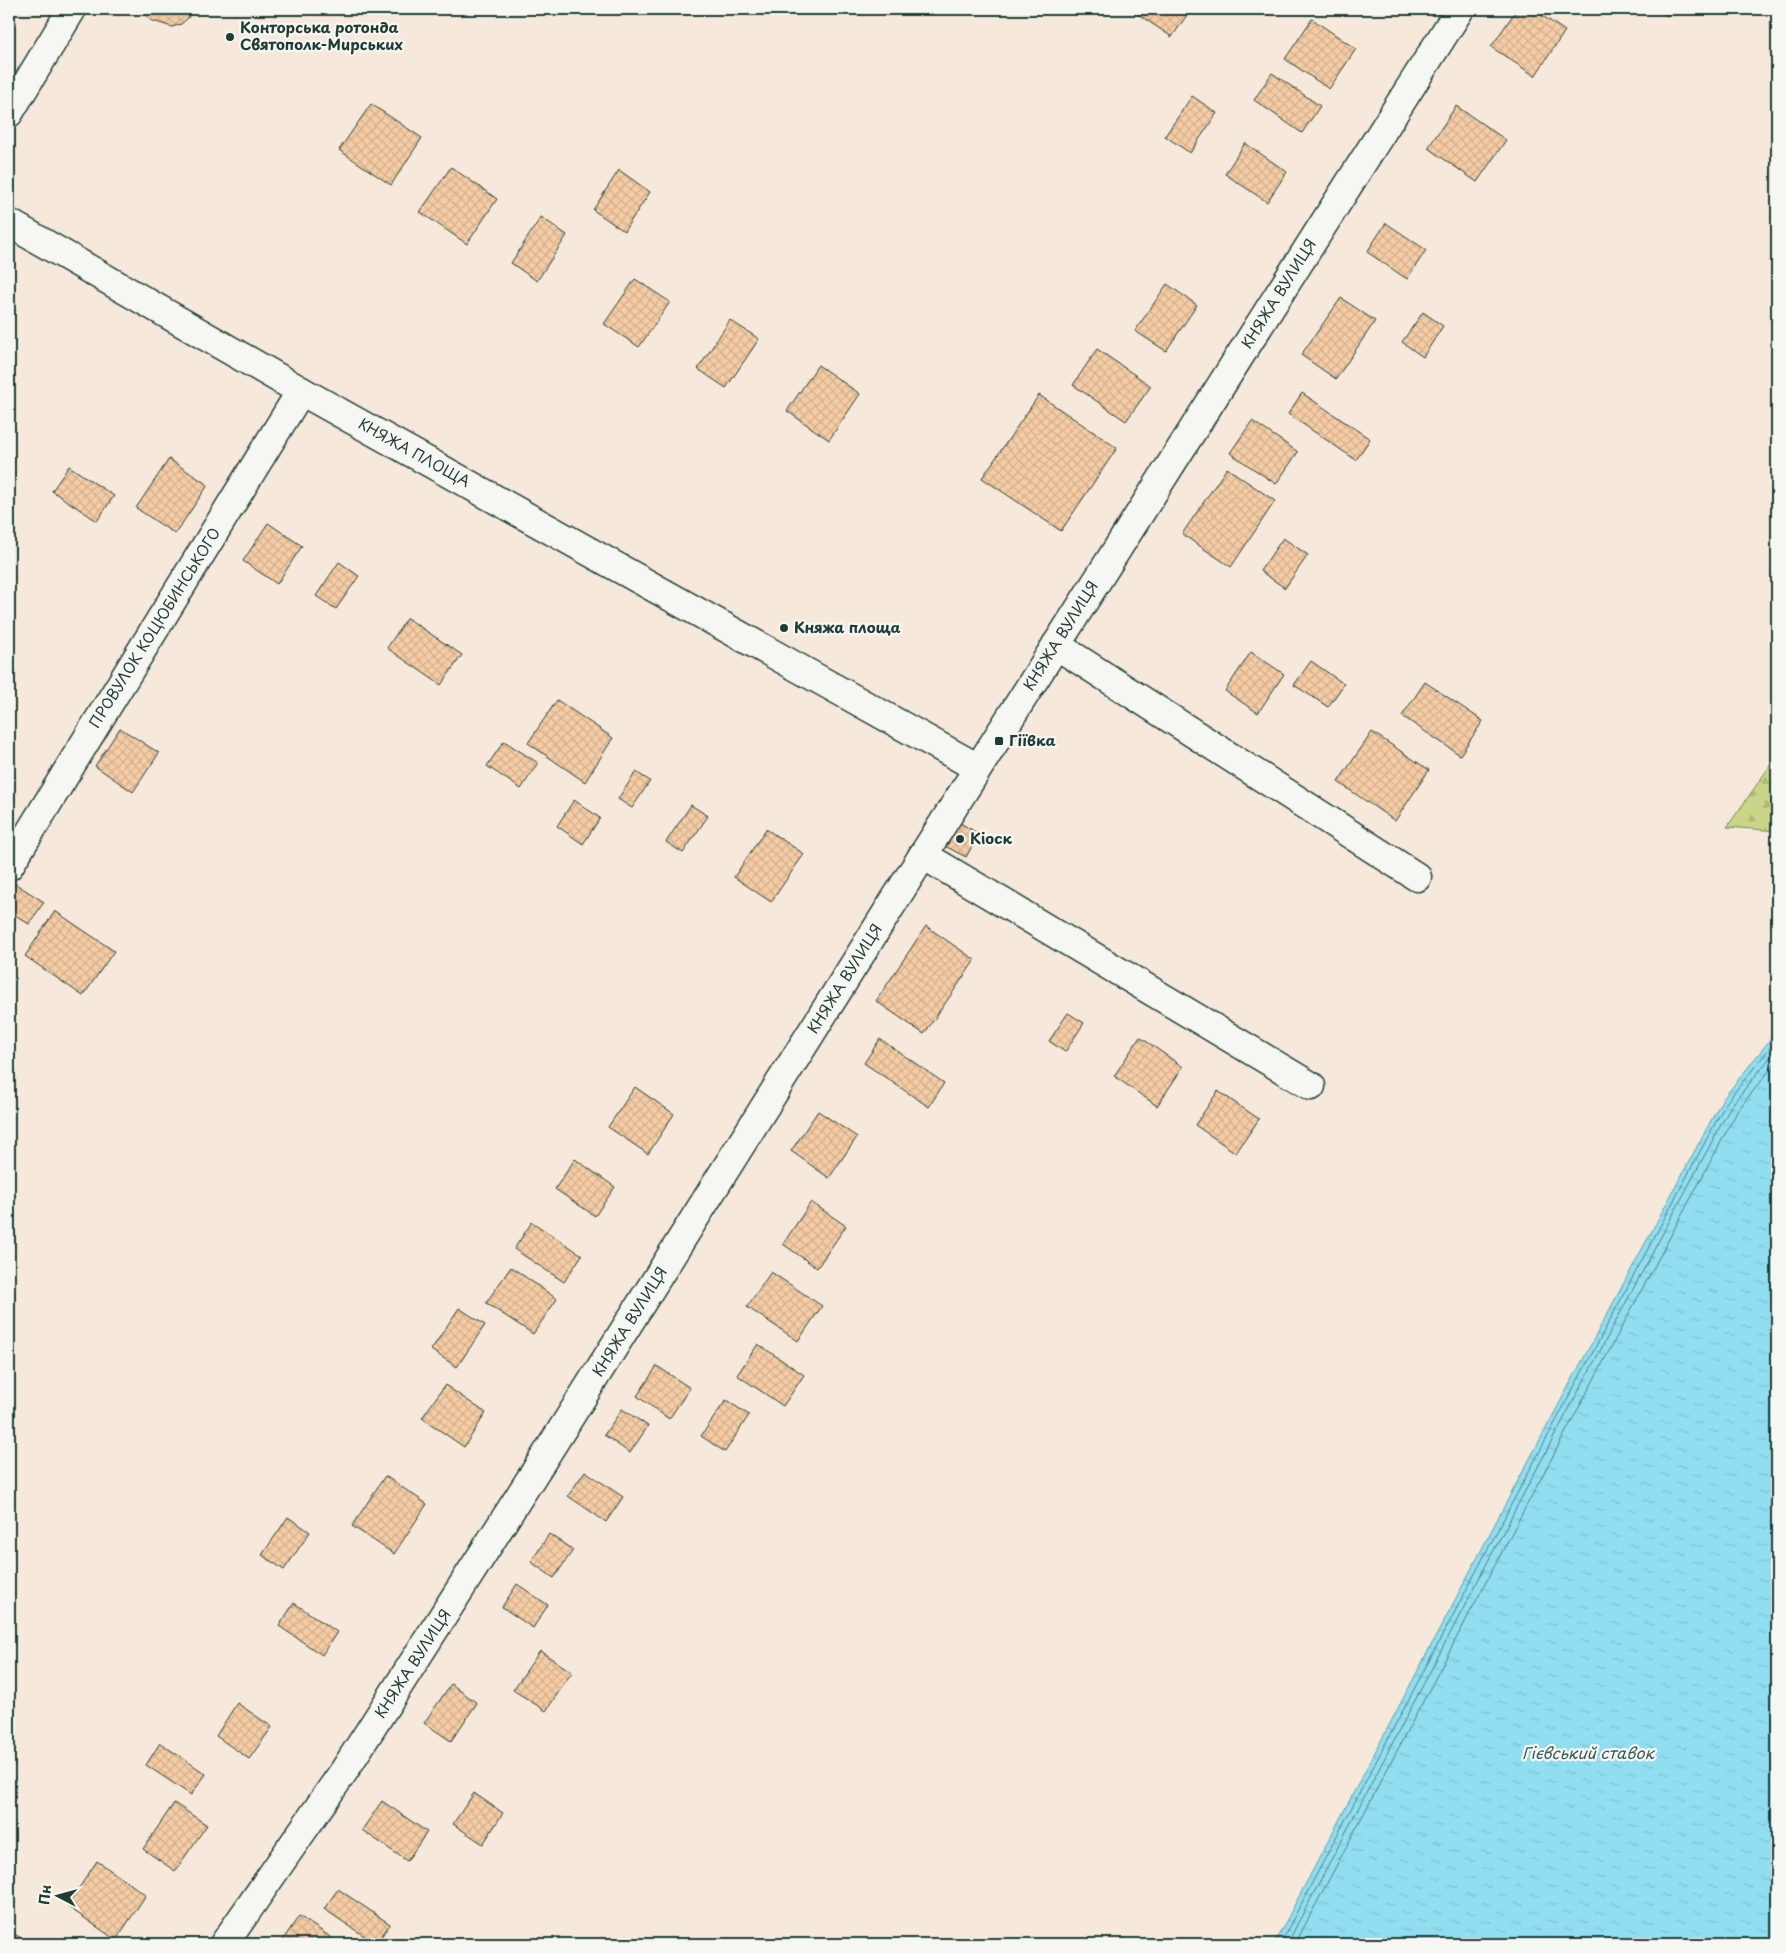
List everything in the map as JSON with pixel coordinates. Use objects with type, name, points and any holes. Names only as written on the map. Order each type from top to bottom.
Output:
[{"type":"street","points":[[9,113],[72,9]]},
{"type":"street","name":"КНЯЖА ВУЛИЦЯ","points":[[224,1944],[360,1746],[550,1450],[922,855],[1460,9]]},
{"type":"street","name":"КНЯЖА ПЛОЩА","points":[[9,224],[301,391],[978,768]]},
{"type":"street","name":"ПРОВУЛОК КОЦЮБИНСЬКОГО","points":[[9,866],[301,391]]},
{"type":"street","points":[[1056,645],[1417,877]]},
{"type":"street","points":[[922,855],[1311,1086]]},
{"type":"green space","points":[[1777,756],[1777,831],[1727,827]]},
{"type":"water","name":"Гієвський ставок","points":[[1777,1031],[1777,1944],[1274,1944],[1506,1503],[1722,1100]]},
{"type":"building","points":[[141,9],[193,9],[188,18],[181,24],[172,27],[150,20]]},
{"type":"building","points":[[1135,9],[1191,9],[1172,37],[1133,11]]},
{"type":"building","points":[[1517,9],[1532,9],[1565,31],[1535,76],[1491,47]]},
{"type":"building","points":[[1656,9],[1672,9],[1667,16]]},
{"type":"building","points":[[1312,19],[1356,49],[1329,89],[1285,59]]},
{"type":"building","points":[[1272,73],[1320,106],[1302,133],[1254,100]]},
{"type":"building","points":[[1192,96],[1217,113],[1190,153],[1165,136]]},
{"type":"building","points":[[371,104],[422,138],[391,185],[339,150]]},
{"type":"building","points":[[1456,106],[1506,140],[1477,182],[1428,148]]},
{"type":"building","points":[[1245,143],[1287,172],[1267,202],[1225,174]]},
{"type":"building","points":[[451,167],[497,199],[467,244],[420,212]]},
{"type":"building","points":[[619,170],[650,192],[624,231],[593,210]]},
{"type":"building","points":[[541,217],[567,235],[537,281],[511,263]]},
{"type":"building","points":[[1386,223],[1426,250],[1407,279],[1367,252]]},
{"type":"building","points":[[635,279],[670,302],[639,347],[604,324]]},
{"type":"building","points":[[1167,284],[1197,305],[1166,351],[1135,331]]},
{"type":"building","points":[[1341,298],[1375,321],[1336,379],[1301,355]]},
{"type":"building","points":[[1423,312],[1443,326],[1423,357],[1402,342]]},
{"type":"building","points":[[730,320],[759,339],[726,388],[698,369]]},
{"type":"building","points":[[1097,349],[1151,386],[1126,421],[1073,385]]},
{"type":"building","points":[[818,365],[860,394],[829,440],[787,411]]},
{"type":"building","points":[[1302,393],[1370,439],[1356,460],[1288,414]]},
{"type":"building","points":[[1039,395],[1117,448],[1061,531],[982,478]]},
{"type":"building","points":[[1252,421],[1298,452],[1276,484],[1230,453]]},
{"type":"building","points":[[169,459],[208,485],[175,534],[136,508]]},
{"type":"building","points":[[69,466],[114,496],[97,521],[52,491]]},
{"type":"building","points":[[1227,468],[1275,501],[1231,567],[1182,534]]},
{"type":"building","points":[[268,523],[302,546],[277,584],[243,561]]},
{"type":"building","points":[[1283,538],[1308,555],[1285,588],[1260,571]]},
{"type":"building","points":[[339,562],[359,576],[336,609],[316,596]]},
{"type":"building","points":[[407,618],[462,655],[441,685],[387,648]]},
{"type":"building","points":[[1251,652],[1284,674],[1258,713],[1225,691]]},
{"type":"building","points":[[1311,661],[1344,684],[1328,707],[1294,685]]},
{"type":"building","points":[[1425,682],[1483,721],[1460,755],[1402,716]]},
{"type":"building","points":[[557,700],[613,738],[585,782],[528,743]]},
{"type":"building","points":[[120,728],[159,753],[133,792],[95,766]]},
{"type":"building","points":[[1372,732],[1429,770],[1395,821],[1338,782]]},
{"type":"building","points":[[504,741],[538,763],[521,789],[487,766]]},
{"type":"building","points":[[636,772],[650,781],[632,808],[618,799]]},
{"type":"building","points":[[574,800],[600,818],[583,844],[557,826]]},
{"type":"building","points":[[691,805],[708,816],[683,853],[666,842]]},
{"type":"building","name":"Кіоск","points":[[955,820],[979,834],[966,857],[941,844]]},
{"type":"building","points":[[766,829],[804,854],[771,902],[734,877]]},
{"type":"building","points":[[11,881],[44,902],[29,924],[9,911],[9,884]]},
{"type":"building","points":[[55,911],[114,951],[83,996],[25,956]]},
{"type":"building","points":[[926,926],[975,960],[924,1034],[876,1001]]},
{"type":"building","points":[[1068,1013],[1084,1023],[1065,1052],[1049,1041]]},
{"type":"building","points":[[1140,1037],[1183,1067],[1157,1106],[1114,1076]]},
{"type":"building","points":[[880,1039],[944,1083],[929,1107],[864,1063]]},
{"type":"building","points":[[635,1087],[674,1114],[648,1154],[608,1127]]},
{"type":"building","points":[[1218,1091],[1259,1119],[1236,1153],[1195,1125]]},
{"type":"building","points":[[818,1111],[857,1137],[829,1178],[791,1151]]},
{"type":"building","points":[[575,1159],[615,1187],[595,1216],[555,1189]]},
{"type":"building","points":[[811,1202],[846,1226],[817,1268],[783,1244]]},
{"type":"building","points":[[532,1222],[582,1255],[564,1282],[514,1249]]},
{"type":"building","points":[[511,1267],[557,1299],[533,1334],[486,1303]]},
{"type":"building","points":[[771,1272],[822,1306],[798,1341],[747,1307]]},
{"type":"building","points":[[459,1308],[485,1325],[457,1367],[431,1350]]},
{"type":"building","points":[[758,1344],[804,1375],[783,1406],[737,1375]]},
{"type":"building","points":[[657,1366],[690,1388],[669,1419],[637,1396]]},
{"type":"building","points":[[445,1385],[486,1413],[464,1447],[422,1418]]},
{"type":"building","points":[[726,1400],[749,1415],[725,1452],[701,1436]]},
{"type":"building","points":[[622,1409],[648,1426],[630,1453],[604,1435]]},
{"type":"building","points":[[585,1471],[623,1497],[606,1522],[568,1496]]},
{"type":"building","points":[[385,1476],[427,1504],[394,1554],[352,1526]]},
{"type":"building","points":[[288,1517],[310,1532],[284,1570],[262,1555]]},
{"type":"building","points":[[549,1534],[573,1550],[554,1578],[531,1562]]},
{"type":"building","points":[[517,1584],[548,1605],[533,1628],[502,1607]]},
{"type":"building","points":[[294,1603],[337,1632],[322,1655],[279,1626]]},
{"type":"building","points":[[540,1651],[572,1672],[546,1711],[513,1690]]},
{"type":"building","points":[[451,1684],[477,1703],[451,1741],[424,1723]]},
{"type":"building","points":[[237,1703],[272,1727],[249,1759],[216,1736]]},
{"type":"building","points":[[160,1743],[206,1774],[191,1795],[146,1765]]},
{"type":"building","points":[[474,1793],[503,1813],[483,1844],[453,1824]]},
{"type":"building","points":[[382,1801],[427,1832],[407,1861],[362,1830]]},
{"type":"building","points":[[174,1803],[207,1825],[175,1871],[143,1849]]},
{"type":"building","points":[[97,1861],[146,1895],[116,1940],[67,1906]]},
{"type":"building","points":[[338,1889],[390,1924],[376,1944],[324,1909]]},
{"type":"building","points":[[299,1916],[341,1944],[280,1944]]},
{"type":"building","points":[[9,1930],[28,1943],[9,1944]]},
{"type":"place","name":"Конторська ротонда Святополк-Мирських","points":[[230,37]]},
{"type":"place","name":"Княжа площа","points":[[784,628]]},
{"type":"place","name":"Гіївка","points":[[999,741]]},
{"type":"place","name":"Кіоск","points":[[960,839]]}]
